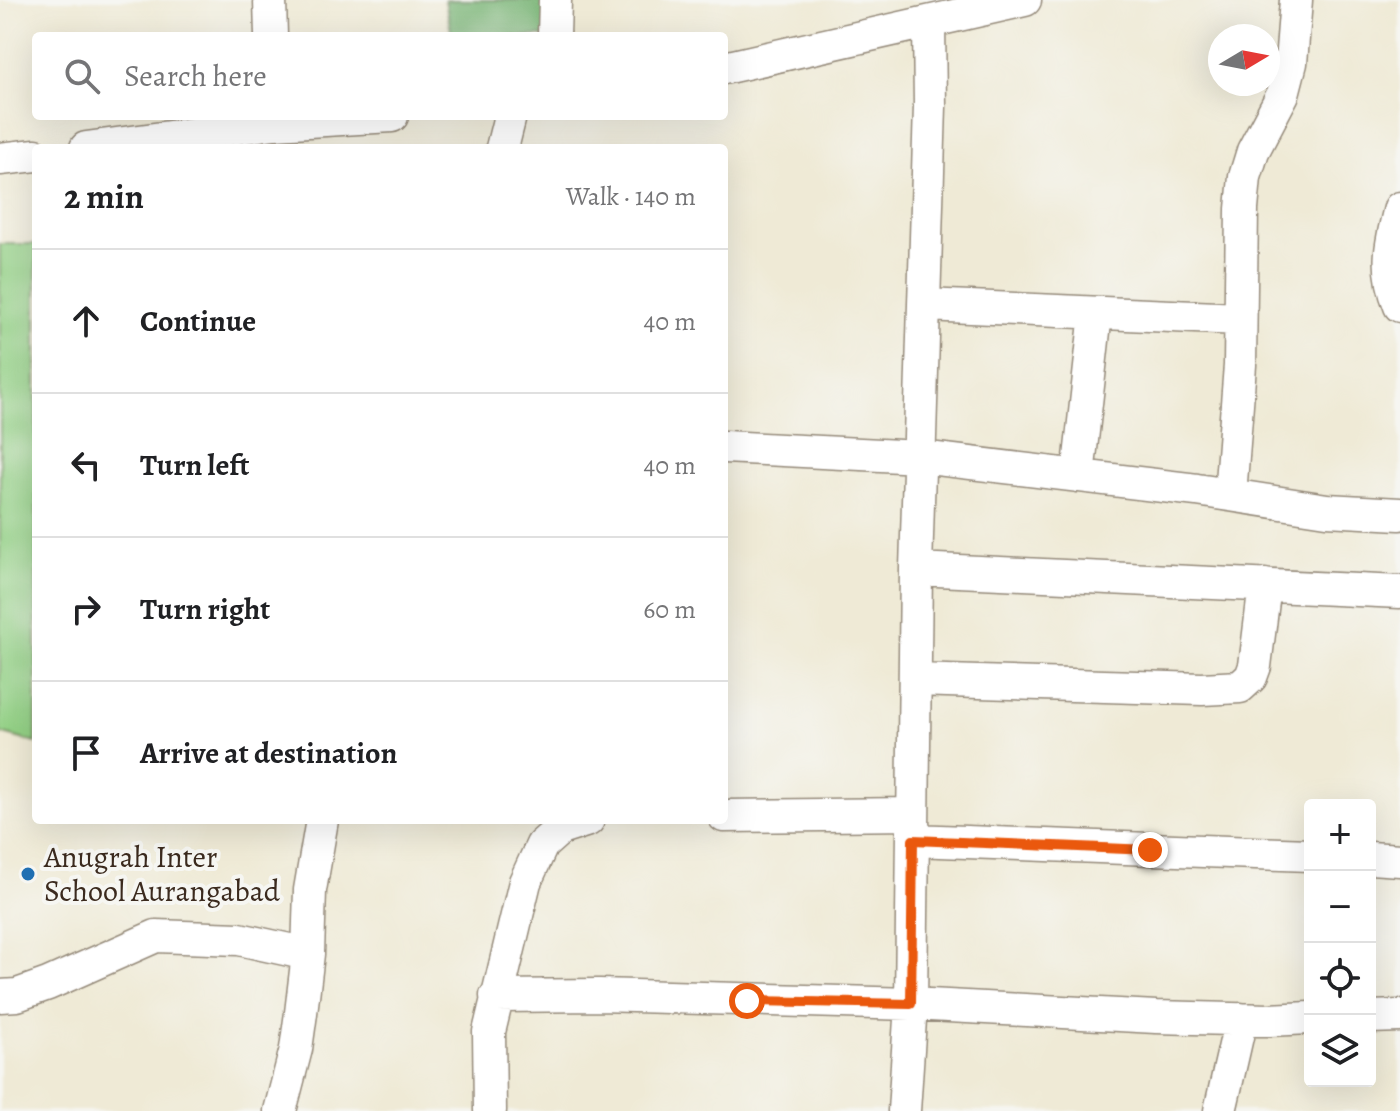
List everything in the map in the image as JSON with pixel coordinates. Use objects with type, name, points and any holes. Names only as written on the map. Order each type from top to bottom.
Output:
[{"type":"street","points":[[270,0],[271,32]]},
{"type":"street","points":[[554,32],[555,0]]},
{"type":"street","points":[[728,67],[1025,0]]},
{"type":"street","points":[[1230,495],[1245,177],[1253,151],[1286,84],[1294,41],[1296,0]]},
{"type":"street","points":[[904,1111],[911,1004],[916,569],[930,106],[929,24]]},
{"type":"street","points":[[113,144],[274,120]]},
{"type":"street","points":[[503,144],[509,120]]},
{"type":"street","points":[[0,159],[32,155]]},
{"type":"street","points":[[1400,208],[1391,243],[1391,282],[1400,306]]},
{"type":"street","points":[[925,305],[1240,319]]},
{"type":"street","points":[[1078,476],[1096,313]]},
{"type":"street","points":[[728,447],[920,457],[1327,510],[1400,514]]},
{"type":"street","points":[[916,569],[1400,592]]},
{"type":"street","points":[[915,680],[1202,689],[1240,687],[1251,677],[1255,666],[1265,585]]},
{"type":"street","points":[[728,816],[1304,855]]},
{"type":"street","points":[[280,1111],[296,1049],[308,954],[310,890],[321,824]]},
{"type":"street","points":[[490,1111],[489,1032],[516,909],[542,845],[560,829],[576,824]]},
{"type":"street","points":[[1376,858],[1400,860]]},
{"type":"street","points":[[0,996],[17,995],[48,984],[156,936],[239,939],[308,954]]},
{"type":"street","points":[[496,996],[599,995],[911,1004],[1241,1019],[1304,1018]]},
{"type":"street","points":[[1376,1017],[1400,1016]]},
{"type":"street","points":[[1220,1111],[1241,1019]]},
{"type":"green space","points":[[445,0],[548,0],[547,32],[451,32]]},
{"type":"green space","points":[[0,244],[32,244],[32,742],[0,733]]},
{"type":"place","name":"Anugrah Inter School Aurangabad","points":[[28,874]]},
{"type":"route","points":[[747,1001],[911,1004],[913,840],[1150,850]]}]
